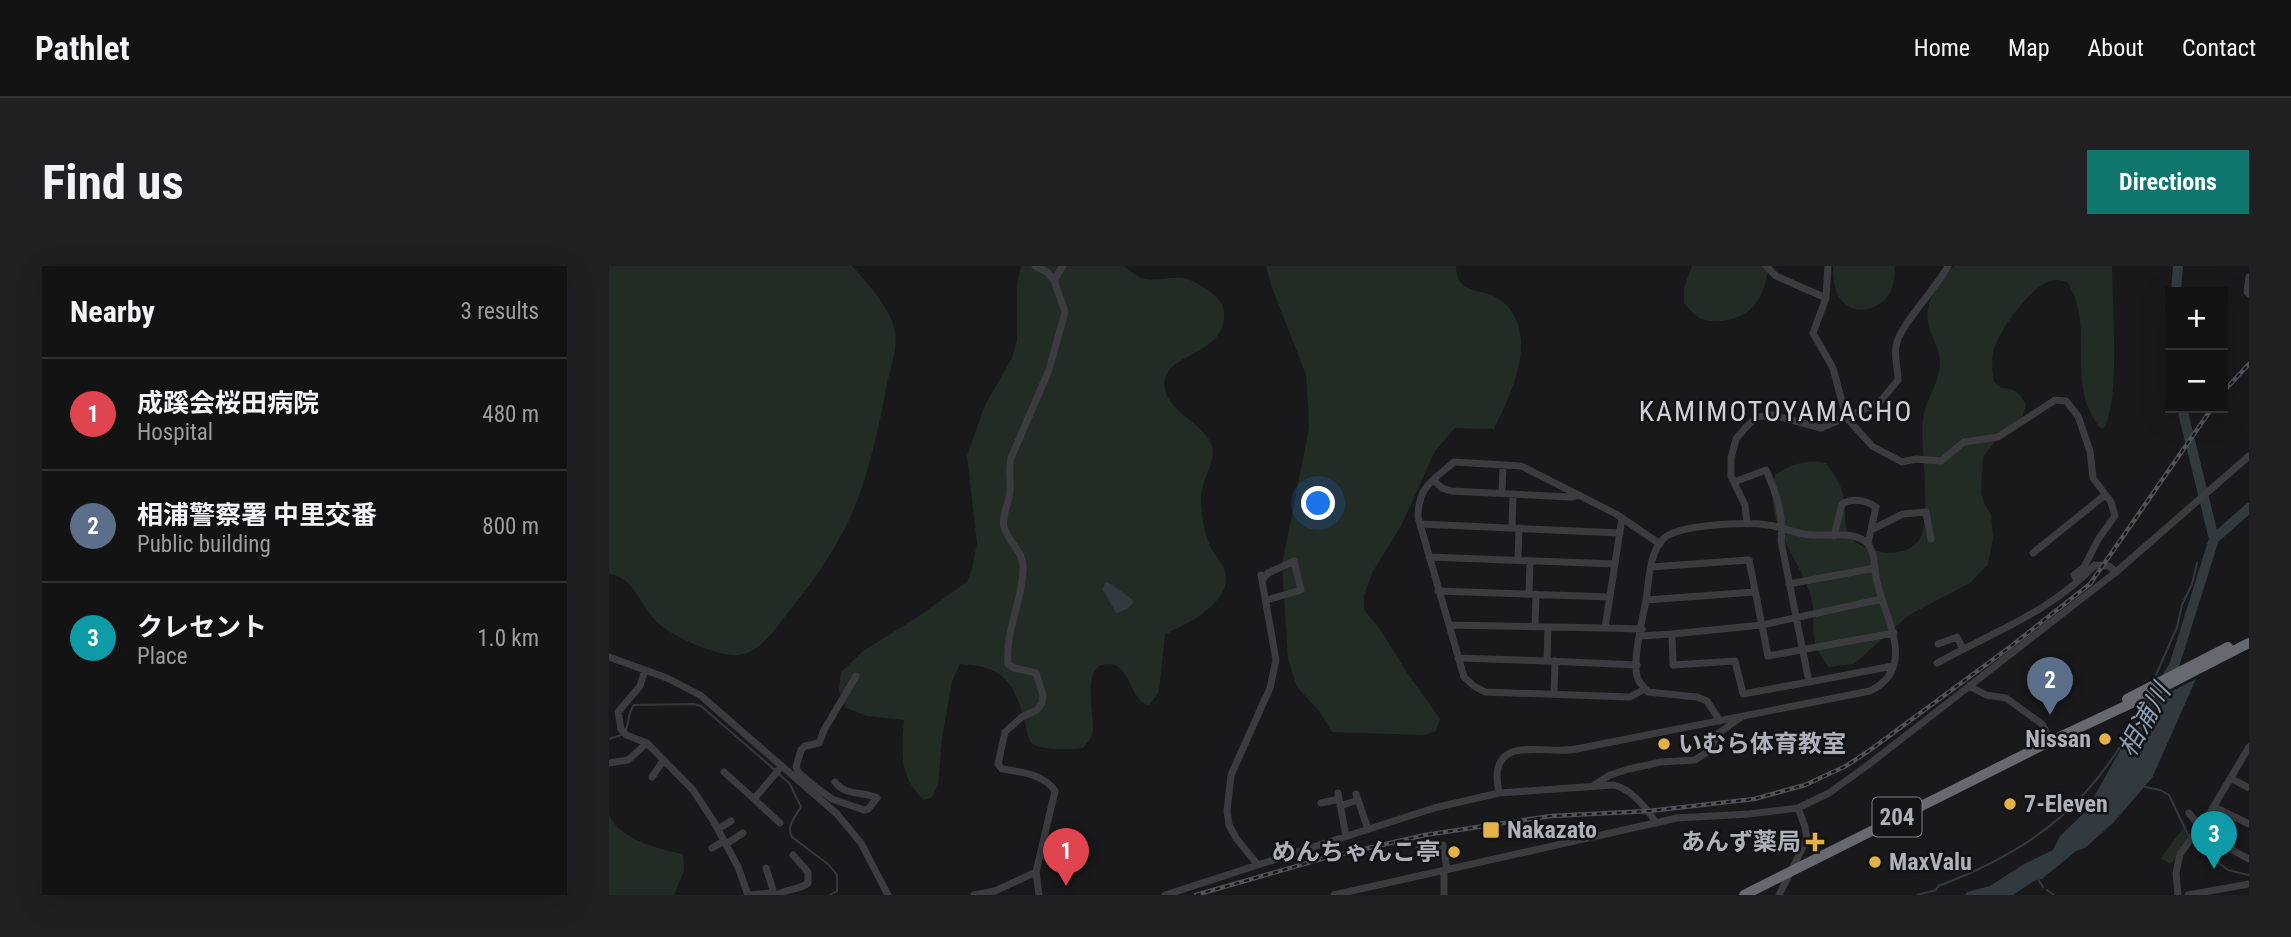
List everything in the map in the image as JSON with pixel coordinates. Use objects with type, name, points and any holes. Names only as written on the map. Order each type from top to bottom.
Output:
[{"type":"highway","name":"204","points":[[2051,741],[2140,691],[2213,654],[2249,640]]},
{"type":"highway","name":"204","points":[[1744,895],[2207,666],[2249,640]]},
{"type":"street","points":[[1035,266],[1047,272],[1054,280],[1065,312],[1049,370],[1011,458],[1008,470],[1011,492],[1006,503],[1004,527],[1019,552],[1023,570],[1014,608],[1008,664],[1036,673],[1042,703],[1037,710],[1022,717],[1005,732],[998,764],[1002,769],[1049,782],[1055,791],[1036,872],[1039,895]]},
{"type":"street","points":[[1054,280],[1063,266]]},
{"type":"street","points":[[1766,266],[1776,276],[1826,298]]},
{"type":"street","points":[[1828,266],[1826,298],[1813,332],[1833,368],[1846,417],[1872,446],[1891,458],[1902,462],[1916,459],[1941,461],[1964,442],[1998,437],[2055,400],[2066,401],[2078,416],[2089,451],[2093,478],[2111,502],[2115,516],[2099,538],[2084,567],[2074,575],[2077,581]]},
{"type":"street","points":[[1747,524],[1745,505],[1731,476],[1731,458],[1736,439],[1757,417],[1773,415],[1821,428],[1879,403],[1898,380],[1896,344],[1901,331],[1936,287],[1948,266]]},
{"type":"street","points":[[2248,266],[2249,294]]},
{"type":"street","points":[[1334,895],[1677,818],[1798,808],[1829,793],[1868,765],[2116,572],[2249,456]]},
{"type":"street","points":[[1645,689],[1630,696],[1485,692],[1473,686],[1464,677],[1438,591],[1420,524],[1418,501],[1424,487],[1454,462],[1521,466],[1622,518],[1660,544]]},
{"type":"street","points":[[1502,493],[1503,464]]},
{"type":"street","points":[[1734,482],[1766,470],[1777,496],[1782,528],[1781,541],[1809,682]]},
{"type":"street","points":[[1433,480],[1442,488],[1451,491],[1571,497],[1580,495]]},
{"type":"street","points":[[1513,494],[1518,560]]},
{"type":"street","points":[[2033,553],[2105,495]]},
{"type":"street","points":[[1499,793],[1496,777],[1499,763],[1512,752],[1568,751],[1870,691],[1882,685],[1893,666],[1894,633],[1868,543],[1876,506],[1868,502],[1848,500],[1842,504],[1834,536]]},
{"type":"street","points":[[1871,530],[1903,514],[1926,512],[1931,539]]},
{"type":"street","points":[[1605,628],[1622,518]]},
{"type":"street","points":[[1420,524],[1620,533]]},
{"type":"street","points":[[1720,721],[1707,701],[1697,696],[1657,694],[1645,689],[1637,677],[1651,567],[1664,538],[1693,528],[1747,524],[1769,525],[1804,535],[1855,536],[1868,543]]},
{"type":"street","points":[[1429,557],[1615,564]]},
{"type":"street","points":[[1651,567],[1749,560],[1768,656],[1894,633]]},
{"type":"street","points":[[1257,864],[1229,825],[1227,811],[1231,775],[1273,676],[1276,660],[1261,577],[1294,561],[1300,590],[1267,600]]},
{"type":"street","points":[[1530,561],[1535,626]]},
{"type":"street","points":[[1937,663],[2014,625],[2063,596],[2095,565],[2109,566],[2116,572]]},
{"type":"street","points":[[1789,583],[1875,568]]},
{"type":"street","points":[[1438,591],[1610,597]]},
{"type":"street","points":[[1646,600],[1755,592]]},
{"type":"street","points":[[1449,625],[1605,628],[1672,634],[1762,625],[1882,599]]},
{"type":"street","points":[[1548,627],[1554,694]]},
{"type":"street","points":[[1672,634],[1674,665],[1735,661],[1743,694],[1893,666]]},
{"type":"street","points":[[1938,644],[1957,637],[1963,649]]},
{"type":"street","points":[[609,657],[682,685],[700,695],[779,770],[832,799],[863,810],[868,809],[877,798],[846,791],[839,788],[835,782]]},
{"type":"street","points":[[1458,658],[1637,665]]},
{"type":"street","points":[[645,670],[640,686],[618,712],[624,733],[647,743],[693,790],[718,829],[749,895],[770,893],[773,890],[766,868]]},
{"type":"street","points":[[856,676],[824,730],[822,739],[819,743],[804,746],[796,767],[862,843],[888,895]]},
{"type":"street","points":[[1969,686],[1986,695],[2006,698],[2042,724],[2051,741]]},
{"type":"street","points":[[1592,786],[1610,775],[1629,769],[1661,762],[1695,760],[1709,751],[1719,733],[1741,717]]},
{"type":"street","points":[[609,763],[628,760],[647,743]]},
{"type":"street","points":[[2178,895],[2176,873],[2180,854],[2214,807],[2249,747]]},
{"type":"street","points":[[652,778],[663,761]]},
{"type":"street","points":[[754,799],[779,770]]},
{"type":"street","points":[[724,772],[780,822]]},
{"type":"street","points":[[2232,779],[2249,788]]},
{"type":"street","points":[[1165,895],[1434,808],[1499,793],[1592,786],[1621,787],[1637,799],[1656,823]]},
{"type":"street","points":[[1321,803],[1357,797],[1368,829]]},
{"type":"street","points":[[1339,800],[1346,836]]},
{"type":"street","points":[[2214,807],[2249,824]]},
{"type":"street","points":[[1779,895],[1807,839],[1798,808]]},
{"type":"street","points":[[2189,813],[2199,829],[2249,859]]},
{"type":"street","points":[[718,829],[731,821]]},
{"type":"street","points":[[712,848],[743,833]]},
{"type":"street","points":[[1419,848],[1443,845],[1444,895]]},
{"type":"street","points":[[777,895],[787,889],[804,887],[809,883],[809,872],[793,855]]},
{"type":"street","points":[[974,895],[995,891],[1036,872]]},
{"type":"street","points":[[2188,895],[2249,884]]},
{"type":"shaded area","points":[[609,266],[852,266],[878,296],[893,323],[895,352],[869,465],[856,505],[838,541],[807,588],[765,640],[745,654],[719,653],[672,633],[650,615],[625,580],[609,574]]},
{"type":"shaded area","points":[[1021,266],[1122,266],[1145,279],[1186,279],[1211,292],[1221,303],[1224,315],[1220,331],[1213,341],[1171,368],[1165,378],[1165,390],[1173,405],[1202,431],[1212,446],[1212,457],[1201,497],[1202,509],[1209,542],[1226,573],[1225,587],[1208,610],[1165,635],[1159,691],[1149,706],[1137,697],[1126,676],[1117,666],[1101,666],[1095,671],[1091,689],[1093,732],[1083,748],[1055,749],[1034,744],[1029,739],[1015,694],[1004,678],[986,668],[960,664],[952,681],[942,738],[938,785],[932,797],[924,800],[906,773],[903,753],[904,720],[867,716],[846,708],[839,691],[841,672],[863,651],[967,582],[977,543],[967,456],[985,405],[1012,358],[1017,340],[1017,284]]},
{"type":"shaded area","points":[[1266,266],[1456,266],[1460,282],[1499,299],[1512,312],[1519,327],[1521,344],[1515,380],[1494,429],[1455,428],[1435,451],[1401,526],[1372,573],[1364,596],[1364,610],[1380,629],[1440,719],[1436,731],[1424,735],[1332,732],[1319,711],[1297,687],[1288,659],[1282,565],[1309,428],[1306,375]]},
{"type":"shaded area","points":[[1692,266],[1769,266],[1763,290],[1752,308],[1733,319],[1719,321],[1699,317],[1684,303],[1684,288]]},
{"type":"shaded area","points":[[1833,266],[1895,266],[1891,290],[1881,303],[1868,309],[1849,307],[1836,290]]},
{"type":"shaded area","points":[[1954,266],[2112,266],[2114,376],[2109,416],[2103,429],[2099,427],[2086,402],[2081,372],[2080,325],[2074,296],[2067,282],[2047,282],[2019,307],[1997,340],[1993,353],[1994,382],[2001,388],[2017,392],[2026,405],[2021,421],[2003,432],[1983,457],[1981,493],[1991,514],[1993,539],[1988,564],[1970,583],[1909,615],[1854,664],[1829,667],[1816,646],[1809,591],[1782,535],[1773,508],[1775,475],[1799,463],[1826,463],[1841,489],[1846,525],[1855,542],[1872,550],[1889,553],[1906,550],[1919,540],[1925,515],[1923,418],[1938,377],[1940,362],[1929,327],[1928,310],[1937,285]]},
{"type":"shaded area","points":[[609,815],[622,831],[631,837],[683,854],[684,871],[674,895],[609,895]]},
{"type":"shaded area","points":[[2183,828],[2189,840],[2170,864],[2161,858]]},
{"type":"water","points":[[1105,582],[1134,601],[1133,603],[1127,609],[1116,613],[1103,590]]},
{"type":"water","points":[[2196,679],[2152,778],[2113,823],[2085,848],[2076,851],[2042,879],[2013,895],[1965,895],[1967,892],[1990,886],[2024,864],[2053,850],[2060,836],[2086,811],[2146,704]]},
{"type":"waterway","points":[[2176,287],[2178,266]]},
{"type":"waterway","points":[[2183,413],[2214,539]]},
{"type":"waterway","name":"相浦川","points":[[2145,713],[2174,666],[2214,539],[2249,508]]},
{"type":"waterway","points":[[2156,675],[2177,627],[2197,563]]},
{"type":"waterway","points":[[625,731],[634,705],[694,704],[701,706],[775,770]]},
{"type":"waterway","points":[[1917,895],[1936,890],[1938,886],[2005,856],[2060,817],[2084,794],[2105,768],[2143,706]]},
{"type":"waterway","points":[[609,739],[621,735]]},
{"type":"waterway","points":[[779,774],[790,784],[801,807],[791,825],[792,837],[829,865],[837,875],[837,891],[830,895]]},
{"type":"waterway","points":[[2145,787],[2169,795],[2189,837]]},
{"type":"waterway","points":[[2192,842],[2228,870],[2248,875]]},
{"type":"waterway","points":[[2038,879],[2043,887]]},
{"type":"waterway","points":[[2047,890],[2054,895]]},
{"type":"railway","points":[[2228,387],[2249,364]]},
{"type":"railway","points":[[1196,895],[1325,858],[1425,835],[1551,816],[1649,811],[1754,799],[1805,785],[1846,766],[2010,647],[2090,584],[2209,413]]},
{"type":"place","name":"相浦警察署 中里交番","points":[[2050,715]]},
{"type":"place","name":"Nissan","points":[[2105,739]]},
{"type":"place","name":"いむら体育教室","points":[[1664,744]]},
{"type":"place","name":"7-Eleven","points":[[2010,804]]},
{"type":"place","name":"Nakazato","points":[[1491,830]]},
{"type":"place","name":"あんず薬局","points":[[1815,842]]},
{"type":"place","name":"めんちゃんこ亭","points":[[1454,852]]},
{"type":"place","name":"MaxValu","points":[[1875,862]]},
{"type":"place","name":"クレセント","points":[[2214,869]]},
{"type":"place","name":"成蹊会桜田病院","points":[[1066,886]]},
{"type":"district","name":"KAMIMOTOYAMACHO","points":[[1776,411]]}]
